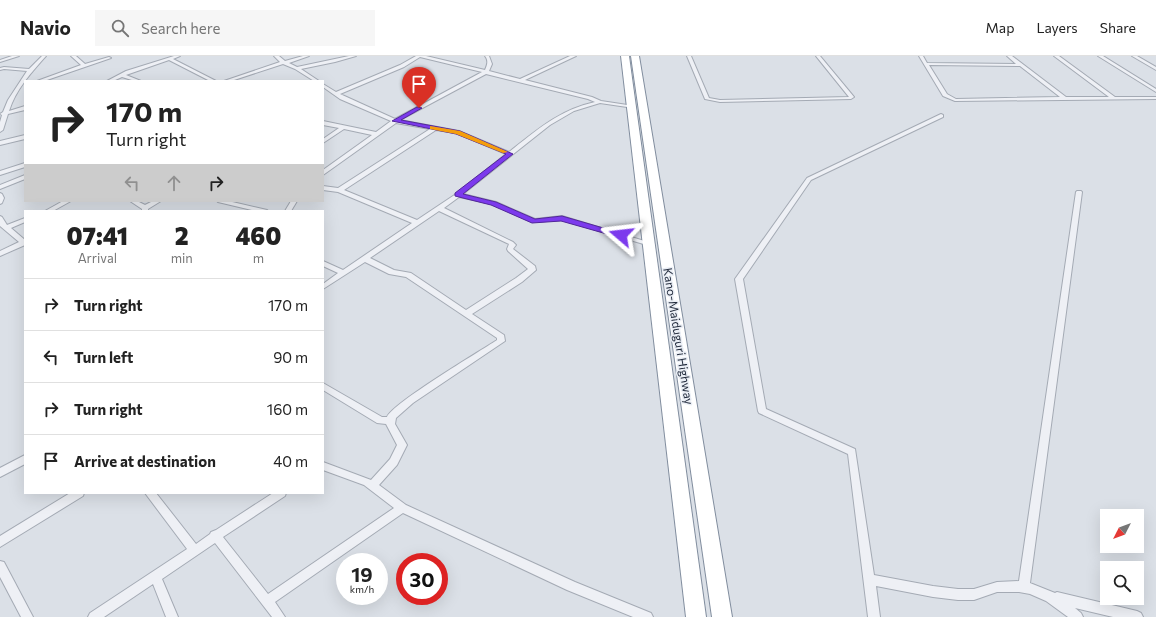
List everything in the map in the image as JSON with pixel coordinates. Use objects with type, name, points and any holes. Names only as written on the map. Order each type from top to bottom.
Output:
[{"type":"highway","name":"Kano-Maiduguri Highway","points":[[625,56],[696,617]]},
{"type":"highway","name":"Kano-Maiduguri Highway","points":[[635,56],[722,617]]},
{"type":"street","points":[[0,62],[17,56]]},
{"type":"street","points":[[0,130],[10,100],[30,70],[44,56]]},
{"type":"street","points":[[73,56],[85,65]]},
{"type":"street","points":[[42,80],[107,57],[115,56]]},
{"type":"street","points":[[111,80],[178,56]]},
{"type":"street","points":[[276,56],[315,80]]},
{"type":"street","points":[[229,80],[307,56]]},
{"type":"street","points":[[297,68],[335,62],[354,56]]},
{"type":"street","points":[[336,94],[420,56],[522,80],[600,102],[632,107]]},
{"type":"street","points":[[324,172],[395,121],[486,72],[490,64],[487,56]]},
{"type":"street","points":[[522,80],[574,56]]},
{"type":"street","points":[[689,56],[707,99],[710,100],[851,98],[852,97],[818,56]]},
{"type":"street","points":[[920,56],[945,95],[955,100],[1156,98]]},
{"type":"street","points":[[1009,56],[1065,99]]},
{"type":"street","points":[[1056,56],[1115,99]]},
{"type":"street","points":[[1100,56],[1156,91]]},
{"type":"street","points":[[1134,56],[1156,70]]},
{"type":"street","points":[[159,57],[168,59],[212,80]]},
{"type":"street","points":[[926,64],[1020,65]]},
{"type":"street","points":[[1,68],[30,70]]},
{"type":"street","points":[[122,75],[136,80]]},
{"type":"street","points":[[1142,83],[1156,83]]},
{"type":"street","points":[[19,88],[24,86]]},
{"type":"street","points":[[324,86],[336,94],[395,121],[458,132],[510,154]]},
{"type":"street","points":[[324,286],[458,195],[563,115],[587,104],[600,102]]},
{"type":"street","points":[[0,106],[6,113]]},
{"type":"street","points":[[0,115],[24,108]]},
{"type":"street","points":[[874,617],[852,452],[762,411],[739,279],[809,179],[941,116]]},
{"type":"street","points":[[324,123],[376,134]]},
{"type":"street","points":[[324,140],[344,127]]},
{"type":"street","points":[[339,190],[436,128]]},
{"type":"street","points":[[0,143],[24,137]]},
{"type":"street","points":[[0,173],[24,165]]},
{"type":"street","points":[[0,187],[24,178]]},
{"type":"street","points":[[324,188],[339,190],[418,223]]},
{"type":"street","points":[[1024,586],[1079,192]]},
{"type":"street","points":[[0,195],[0,202]]},
{"type":"street","points":[[458,195],[494,203],[534,221],[562,218],[649,244]]},
{"type":"street","points":[[50,210],[66,202]]},
{"type":"street","points":[[134,202],[145,210],[157,202]]},
{"type":"street","points":[[224,202],[260,210]]},
{"type":"street","points":[[439,208],[511,243],[513,245],[510,250],[532,268],[532,270],[519,280],[467,313]]},
{"type":"street","points":[[0,218],[2,224],[24,243],[0,254]]},
{"type":"street","points":[[7,227],[24,220]]},
{"type":"street","points":[[365,259],[392,272],[408,275],[452,306],[467,313],[501,337],[501,341],[410,401],[392,416],[390,424],[402,445],[394,462],[372,486]]},
{"type":"street","points":[[324,264],[344,273]]},
{"type":"street","points":[[324,387],[380,420],[390,420]]},
{"type":"street","points":[[0,472],[24,460]]},
{"type":"street","points":[[324,466],[367,482],[402,508],[571,586],[647,617]]},
{"type":"street","points":[[0,542],[77,494]]},
{"type":"street","points":[[151,494],[194,550]]},
{"type":"street","points":[[94,617],[215,535],[279,494]]},
{"type":"street","points":[[267,601],[402,508]]},
{"type":"street","points":[[215,535],[279,617]]},
{"type":"street","points":[[0,566],[26,617]]},
{"type":"street","points":[[155,576],[172,617]]},
{"type":"street","points":[[869,580],[935,592],[973,595],[997,587],[1024,586],[1052,597],[1137,617]]},
{"type":"street","points":[[1052,597],[1077,617]]},
{"type":"slow traffic","points":[[432,128],[458,132],[505,152]]},
{"type":"route","points":[[419,108],[395,121],[458,132],[510,154],[458,195],[494,203],[534,221],[540,222],[562,218],[621,235]]}]
